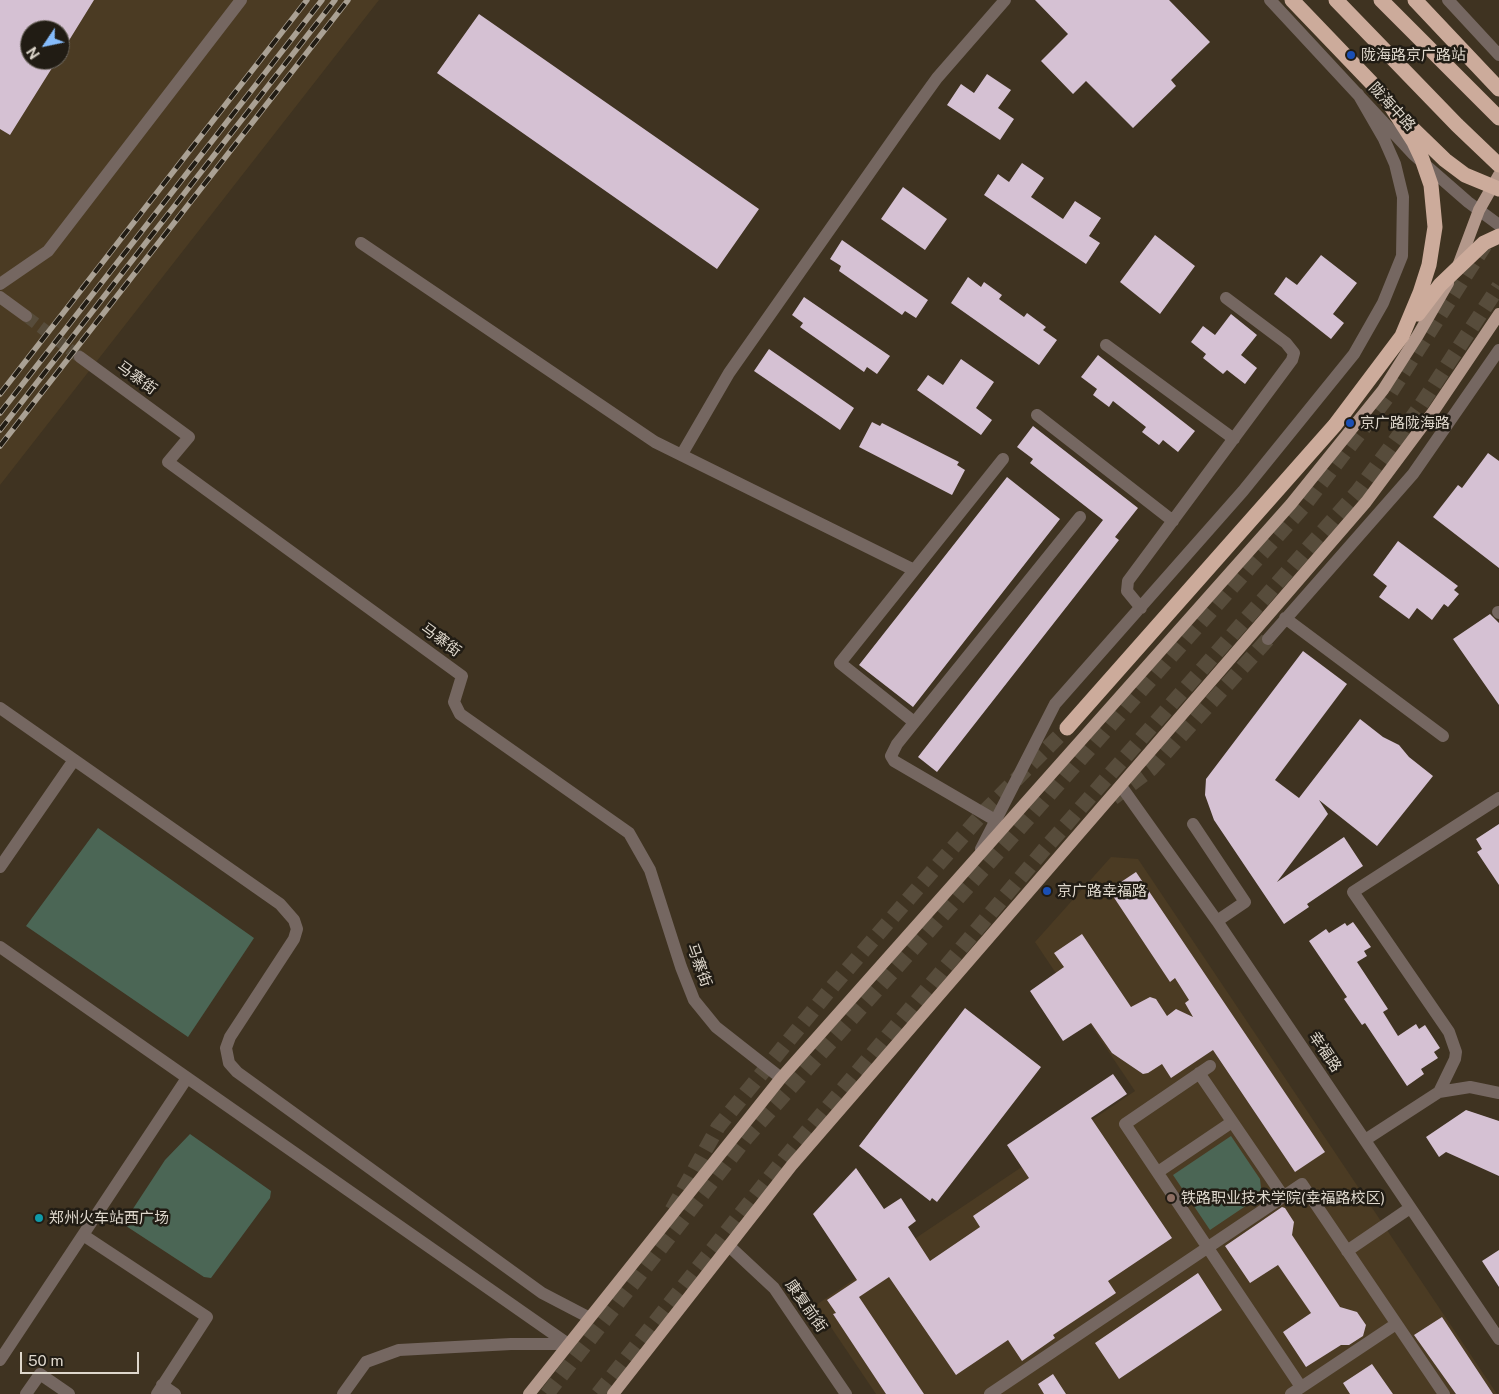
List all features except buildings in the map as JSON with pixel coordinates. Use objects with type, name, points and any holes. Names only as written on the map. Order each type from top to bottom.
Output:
[{"type":"highway","points":[[1292,0],[1424,141],[1465,175],[1499,189]]},
{"type":"highway","points":[[1336,0],[1457,125],[1499,165]]},
{"type":"highway","points":[[1381,0],[1499,118]]},
{"type":"highway","points":[[1415,0],[1499,89]]},
{"type":"highway","points":[[1384,97],[1414,142],[1422,158],[1431,185],[1434,206],[1434,227],[1429,265],[1420,293],[1402,336]]},
{"type":"highway","points":[[1067,728],[1335,425],[1440,285],[1484,243],[1499,236]]},
{"type":"main road","points":[[529,1394],[588,1317],[781,1078],[1292,504],[1352,430],[1383,390],[1462,260],[1479,210],[1499,175]]},
{"type":"main road","points":[[613,1394],[792,1165],[1371,495],[1433,412],[1499,314]]},
{"type":"street","points":[[0,284],[48,251],[241,0]]},
{"type":"street","points":[[682,454],[729,373],[937,78],[1005,0]]},
{"type":"street","name":"陇海中路","points":[[1270,0],[1414,154],[1499,226]]},
{"type":"street","points":[[1448,0],[1499,56]]},
{"type":"street","points":[[978,856],[1055,704],[1243,491],[1354,354],[1383,303],[1402,256],[1403,197],[1395,164],[1384,139],[1358,94]]},
{"type":"street","points":[[361,243],[655,442],[914,570]]},
{"type":"street","points":[[0,297],[26,316]]},
{"type":"street","points":[[1141,608],[1127,592],[1128,581],[1292,360],[1294,353],[1286,343],[1226,298]]},
{"type":"street","points":[[1106,345],[1234,438]]},
{"type":"street","points":[[1268,639],[1413,474],[1499,350]]},
{"type":"street","name":"马寨街","points":[[80,357],[189,437],[168,462],[462,676],[454,702],[460,714],[629,833],[650,870],[681,967],[694,1000],[716,1028],[781,1078]]},
{"type":"street","points":[[1037,415],[1173,521]]},
{"type":"street","points":[[914,722],[840,663],[1003,458]]},
{"type":"street","points":[[995,820],[894,761],[891,756],[897,744],[914,722],[1080,517]]},
{"type":"street","points":[[1285,618],[1443,736]]},
{"type":"street","points":[[0,708],[280,904],[294,920],[297,929],[294,939],[230,1037],[226,1048],[229,1063],[233,1068],[542,1293],[588,1317]]},
{"type":"street","points":[[0,867],[74,760]]},
{"type":"street","name":"幸福路","points":[[1121,786],[1216,921],[1499,1339]]},
{"type":"street","points":[[1439,1092],[1455,1059],[1456,1052],[1449,1032],[1353,892],[1499,798]]},
{"type":"street","points":[[1192,824],[1245,902],[1216,921]]},
{"type":"street","points":[[0,947],[568,1344]]},
{"type":"street","points":[[1283,1196],[1232,1122],[1205,1069],[1125,1124],[1208,1247],[1296,1391],[1396,1324]]},
{"type":"street","points":[[0,1360],[187,1078]]},
{"type":"street","points":[[1365,1140],[1439,1092],[1470,1087],[1499,1093]]},
{"type":"street","points":[[1158,1172],[1232,1122]]},
{"type":"street","points":[[990,1394],[1302,1184],[1444,1394]]},
{"type":"street","points":[[1347,1251],[1410,1208]]},
{"type":"street","points":[[83,1235],[207,1317],[159,1390],[175,1394]]},
{"type":"street","name":"康复前街","points":[[729,1246],[774,1288],[846,1394]]},
{"type":"street","points":[[342,1394],[366,1362],[399,1350],[511,1344],[568,1344]]},
{"type":"street","points":[[26,1394],[40,1374],[69,1394]]},
{"type":"shaded area","points":[[0,0],[379,0],[0,485]]},
{"type":"shaded area","name":"铁路职业技术学院(幸福路校区)","points":[[1111,857],[1138,859],[1497,1394],[876,1394],[816,1305],[1135,1091],[1035,942]]},
{"type":"green space","points":[[98,828],[254,938],[188,1037],[26,926]]},
{"type":"green space","points":[[190,1134],[271,1191],[270,1198],[211,1278],[204,1277],[123,1224],[165,1160]]},
{"type":"green space","points":[[1231,1136],[1260,1179],[1261,1188],[1256,1199],[1210,1230],[1173,1175]]},
{"type":"tunnel","points":[[547,1394],[747,1137],[1303,507],[1389,395],[1485,245]]},
{"type":"tunnel","points":[[598,1394],[784,1159],[1042,852],[1358,491],[1419,408],[1499,286]]},
{"type":"tunnel","points":[[26,316],[80,357]]},
{"type":"tunnel","points":[[1113,798],[1151,769],[1268,639]]},
{"type":"tunnel","points":[[672,1210],[718,1127],[833,986],[982,814],[1067,728]]},
{"type":"railway","points":[[0,394],[307,0]]},
{"type":"railway","points":[[0,413],[322,0]]},
{"type":"railway","points":[[0,430],[335,0]]},
{"type":"railway","points":[[0,446],[348,0]]},
{"type":"place","name":"陇海路京广路站","points":[[1351,55]]},
{"type":"place","name":"京广路陇海路","points":[[1350,423]]},
{"type":"place","name":"京广路幸福路","points":[[1047,891]]},
{"type":"place","name":"铁路职业技术学院(幸福路校区)","points":[[1171,1198]]},
{"type":"place","name":"郑州火车站西广场","points":[[39,1218]]}]
